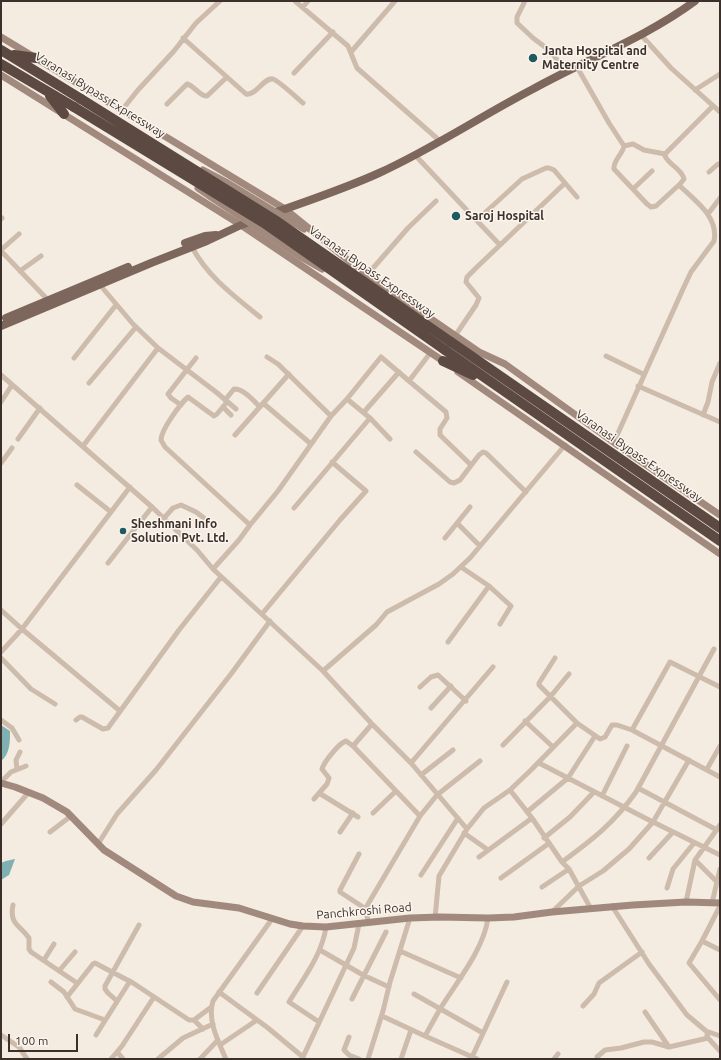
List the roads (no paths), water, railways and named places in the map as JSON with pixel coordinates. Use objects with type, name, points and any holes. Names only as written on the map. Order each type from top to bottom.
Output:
[{"type":"highway","points":[[5,52],[36,58]]},
{"type":"highway","name":"Varanasi Bypass Expressway","points":[[5,52],[278,222],[450,343],[511,383],[720,528]]},
{"type":"highway","name":"Varanasi Bypass Expressway","points":[[1,64],[264,223],[351,286],[450,343],[509,395],[720,541]]},
{"type":"highway","points":[[47,92],[64,114]]},
{"type":"highway","points":[[479,352],[511,383]]},
{"type":"highway","points":[[443,361],[469,373],[509,395]]},
{"type":"main road","points":[[1,326],[192,247],[241,225],[283,212],[377,174],[415,155],[533,88],[641,35],[674,16],[695,1]]},
{"type":"main road","points":[[1,320],[205,236],[219,235]]},
{"type":"street","points":[[122,110],[138,90],[174,51],[196,23],[220,1]]},
{"type":"street","points":[[295,1],[348,46],[357,68],[440,141]]},
{"type":"street","points":[[302,7],[308,1]]},
{"type":"street","points":[[351,52],[395,1]]},
{"type":"street","points":[[525,1],[517,17],[517,23],[549,50],[567,72]]},
{"type":"street","points":[[294,73],[333,32]]},
{"type":"street","points":[[641,35],[671,68],[720,112]]},
{"type":"street","points":[[1,37],[122,110],[283,212],[329,245],[450,343],[479,352],[505,364],[720,515]]},
{"type":"street","points":[[183,38],[248,95],[252,94],[272,79],[278,82],[303,103]]},
{"type":"street","points":[[577,67],[609,124],[624,146]]},
{"type":"street","points":[[695,90],[720,74]]},
{"type":"street","points":[[1,75],[241,225],[431,352],[720,554]]},
{"type":"street","points":[[167,104],[187,84],[194,87],[203,96],[207,96],[227,77]]},
{"type":"street","points":[[665,154],[713,106]]},
{"type":"street","points":[[624,146],[633,144],[644,150],[665,154]]},
{"type":"street","points":[[624,146],[614,167],[647,204],[654,207],[679,185],[683,181],[684,177],[666,160],[665,154]]},
{"type":"street","points":[[168,153],[283,212]]},
{"type":"street","points":[[415,155],[500,244]]},
{"type":"street","points":[[709,172],[718,164],[720,165]]},
{"type":"street","points":[[477,220],[522,179],[538,171],[549,168],[551,168],[577,197]]},
{"type":"street","points":[[633,189],[652,171]]},
{"type":"street","points":[[450,343],[476,305],[479,298],[466,282],[467,277],[565,183]]},
{"type":"street","points":[[614,442],[669,316],[688,278],[714,241],[715,236],[713,221],[679,185]]},
{"type":"street","points":[[708,214],[720,198]]},
{"type":"street","points":[[367,275],[408,228],[436,201]]},
{"type":"street","points":[[19,234],[1,250],[48,300]]},
{"type":"street","points":[[192,247],[198,259],[220,284],[260,317]]},
{"type":"street","points":[[20,271],[41,256]]},
{"type":"street","points":[[100,285],[136,327],[158,348],[236,409]]},
{"type":"street","points":[[74,358],[116,305]]},
{"type":"street","points":[[89,383],[136,327]]},
{"type":"street","points":[[83,446],[158,348]]},
{"type":"street","points":[[409,381],[431,352]]},
{"type":"street","points":[[606,356],[643,374]]},
{"type":"street","points":[[267,357],[289,374],[331,416]]},
{"type":"street","points":[[213,569],[239,540],[278,491],[331,416],[347,399],[381,357],[446,412],[447,418],[440,429],[440,435],[471,465]]},
{"type":"street","points":[[181,405],[168,394],[196,358]]},
{"type":"street","points":[[703,415],[708,402],[712,382],[720,363]]},
{"type":"street","points":[[364,412],[399,372]]},
{"type":"street","points":[[234,435],[289,374]]},
{"type":"street","points":[[1,375],[164,518],[197,550],[221,577],[323,671],[372,724],[411,763],[458,818],[466,831],[488,850]]},
{"type":"street","points":[[1,402],[12,385]]},
{"type":"street","points":[[638,386],[720,422]]},
{"type":"street","points":[[250,525],[165,447],[161,440],[163,431],[186,398],[190,398],[214,416],[234,389],[238,389],[262,405],[312,444]]},
{"type":"street","points":[[347,399],[364,412],[390,439]]},
{"type":"street","points":[[222,407],[231,415]]},
{"type":"street","points":[[18,439],[40,408]]},
{"type":"street","points":[[294,508],[370,418]]},
{"type":"street","points":[[323,671],[376,625],[387,612],[439,584],[461,567],[565,445]]},
{"type":"street","points":[[1,463],[12,448]]},
{"type":"street","points":[[416,452],[454,483],[460,480],[479,455],[483,452],[486,453],[526,492]]},
{"type":"street","points":[[262,614],[366,491],[332,462]]},
{"type":"street","points":[[77,485],[111,512]]},
{"type":"street","points":[[1,652],[22,629],[130,487]]},
{"type":"street","points":[[164,518],[173,508],[181,505],[196,512],[204,518]]},
{"type":"street","points":[[108,562],[152,507]]},
{"type":"street","points":[[445,538],[470,507]]},
{"type":"street","points":[[457,523],[480,546]]},
{"type":"street","points":[[461,567],[489,586],[511,606],[500,624]]},
{"type":"street","points":[[76,720],[82,717],[103,729],[106,729],[179,630],[221,577]]},
{"type":"street","points":[[448,642],[489,586]]},
{"type":"street","points":[[1,610],[120,711]]},
{"type":"street","points":[[98,844],[117,814],[156,770],[231,674],[270,621]]},
{"type":"street","points":[[562,862],[600,833],[625,808],[662,746],[714,649]]},
{"type":"street","points":[[1,658],[31,689],[55,704]]},
{"type":"street","points":[[555,658],[539,683],[540,687],[576,723],[600,739],[603,738],[612,725],[617,725],[632,730],[720,777]]},
{"type":"street","points":[[632,730],[670,662],[720,688]]},
{"type":"street","points":[[411,763],[493,667]]},
{"type":"street","points":[[503,745],[550,697],[569,674]]},
{"type":"street","points":[[420,687],[435,675],[438,675],[466,700]]},
{"type":"street","points":[[431,708],[451,686]]},
{"type":"street","points":[[1,720],[12,728],[19,740]]},
{"type":"street","points":[[525,721],[553,747]]},
{"type":"street","points":[[435,918],[439,876],[466,831],[484,808],[510,790],[576,723]]},
{"type":"street","points":[[353,746],[372,724]]},
{"type":"street","points":[[527,812],[568,778],[595,736]]},
{"type":"street","points":[[314,799],[327,784],[329,778],[322,769],[324,765],[343,742],[348,742],[420,816]]},
{"type":"street","points":[[602,796],[627,746]]},
{"type":"street","points":[[707,770],[720,746]]},
{"type":"street","points":[[421,775],[453,750]]},
{"type":"street","points":[[17,769],[16,760],[20,752]]},
{"type":"street","points":[[552,912],[578,886],[603,872],[629,849],[653,822],[689,760]]},
{"type":"street","points":[[368,922],[366,909],[420,816],[437,795],[480,761]]},
{"type":"street","points":[[539,762],[625,808],[720,855]]},
{"type":"street","points":[[1,782],[11,772],[26,766]]},
{"type":"street","name":"Panchkroshi Road","points":[[1,782],[43,798],[67,812],[104,850],[176,896],[193,902],[239,908],[272,919],[303,926],[326,927],[410,918],[514,917],[612,906],[686,902],[720,904]]},
{"type":"street","points":[[638,788],[717,830]]},
{"type":"street","points":[[510,790],[532,818],[548,844],[569,869],[591,909]]},
{"type":"street","points":[[373,813],[396,791]]},
{"type":"street","points":[[1,824],[29,792]]},
{"type":"street","points":[[319,792],[358,817]]},
{"type":"street","points":[[544,838],[570,817],[594,792]]},
{"type":"street","points":[[340,832],[353,813]]},
{"type":"street","points":[[50,832],[71,816]]},
{"type":"street","points":[[421,875],[458,818]]},
{"type":"street","points":[[479,857],[532,818]]},
{"type":"street","points":[[686,902],[695,860],[720,825]]},
{"type":"street","points":[[649,858],[673,832]]},
{"type":"street","points":[[667,888],[673,869],[694,843]]},
{"type":"street","points":[[501,878],[548,844]]},
{"type":"street","points":[[359,854],[340,892],[366,909]]},
{"type":"street","points":[[695,860],[717,882]]},
{"type":"street","points":[[542,887],[569,869]]},
{"type":"street","points":[[712,903],[720,869]]},
{"type":"street","points":[[720,904],[702,941],[689,963],[720,999]]},
{"type":"street","points":[[13,905],[12,919],[29,938],[29,949],[77,983]]},
{"type":"street","points":[[612,906],[687,1016],[706,1031],[720,1036]]},
{"type":"street","points":[[368,1059],[410,918]]},
{"type":"street","points":[[425,1036],[440,1009],[461,978],[484,935],[488,918]]},
{"type":"street","points":[[194,1020],[210,1008],[219,992],[272,919]]},
{"type":"street","points":[[219,992],[257,1020],[302,1058],[354,948],[359,924]]},
{"type":"street","points":[[117,1000],[105,989],[139,925]]},
{"type":"street","points":[[256,993],[303,926]]},
{"type":"street","points":[[319,1022],[289,1002],[320,950],[326,927]]},
{"type":"street","points":[[352,999],[386,932]]},
{"type":"street","points":[[702,941],[720,950]]},
{"type":"street","points":[[44,960],[54,944]]},
{"type":"street","points":[[320,950],[363,975],[389,987]]},
{"type":"street","points":[[400,951],[461,978]]},
{"type":"street","points":[[59,971],[75,952]]},
{"type":"street","points":[[583,1006],[594,994],[599,983],[642,952]]},
{"type":"street","points":[[67,997],[95,963],[130,981],[189,1020],[194,1020],[203,1029]]},
{"type":"street","points":[[96,1035],[130,981]]},
{"type":"street","points":[[52,982],[67,997],[75,1009],[105,1020]]},
{"type":"street","points":[[382,1016],[474,1058],[483,1033],[507,982]]},
{"type":"street","points":[[414,994],[483,1033]]},
{"type":"street","points":[[111,1059],[154,997]]},
{"type":"street","points":[[210,1008],[215,1033],[226,1059]]},
{"type":"street","points":[[644,1012],[669,1047]]},
{"type":"street","points":[[200,1059],[219,1042],[257,1020]]},
{"type":"street","points":[[158,1059],[183,1038],[213,1024]]},
{"type":"street","points":[[401,1059],[410,1030]]},
{"type":"street","points":[[706,1031],[708,1038],[720,1051]]},
{"type":"street","points":[[1,1035],[19,1047],[27,1059]]},
{"type":"street","points":[[349,1037],[344,1050],[359,1059]]},
{"type":"street","points":[[597,1059],[597,1057],[605,1050],[621,1048],[644,1042],[652,1042],[669,1047],[708,1038]]},
{"type":"street","points":[[117,1052],[123,1059]]},
{"type":"street","points":[[554,1059],[558,1054]]},
{"type":"water","points":[[1,725],[10,731],[10,743],[6,755],[1,761]]},
{"type":"water","points":[[15,859],[9,875],[1,880],[1,863]]},
{"type":"place","name":"Janta Hospital and Maternity Centre","points":[[533,58]]},
{"type":"place","name":"Saroj Hospital","points":[[456,216]]},
{"type":"place","name":"Sheshmani Info Solution Pvt. Ltd.","points":[[123,531]]}]
